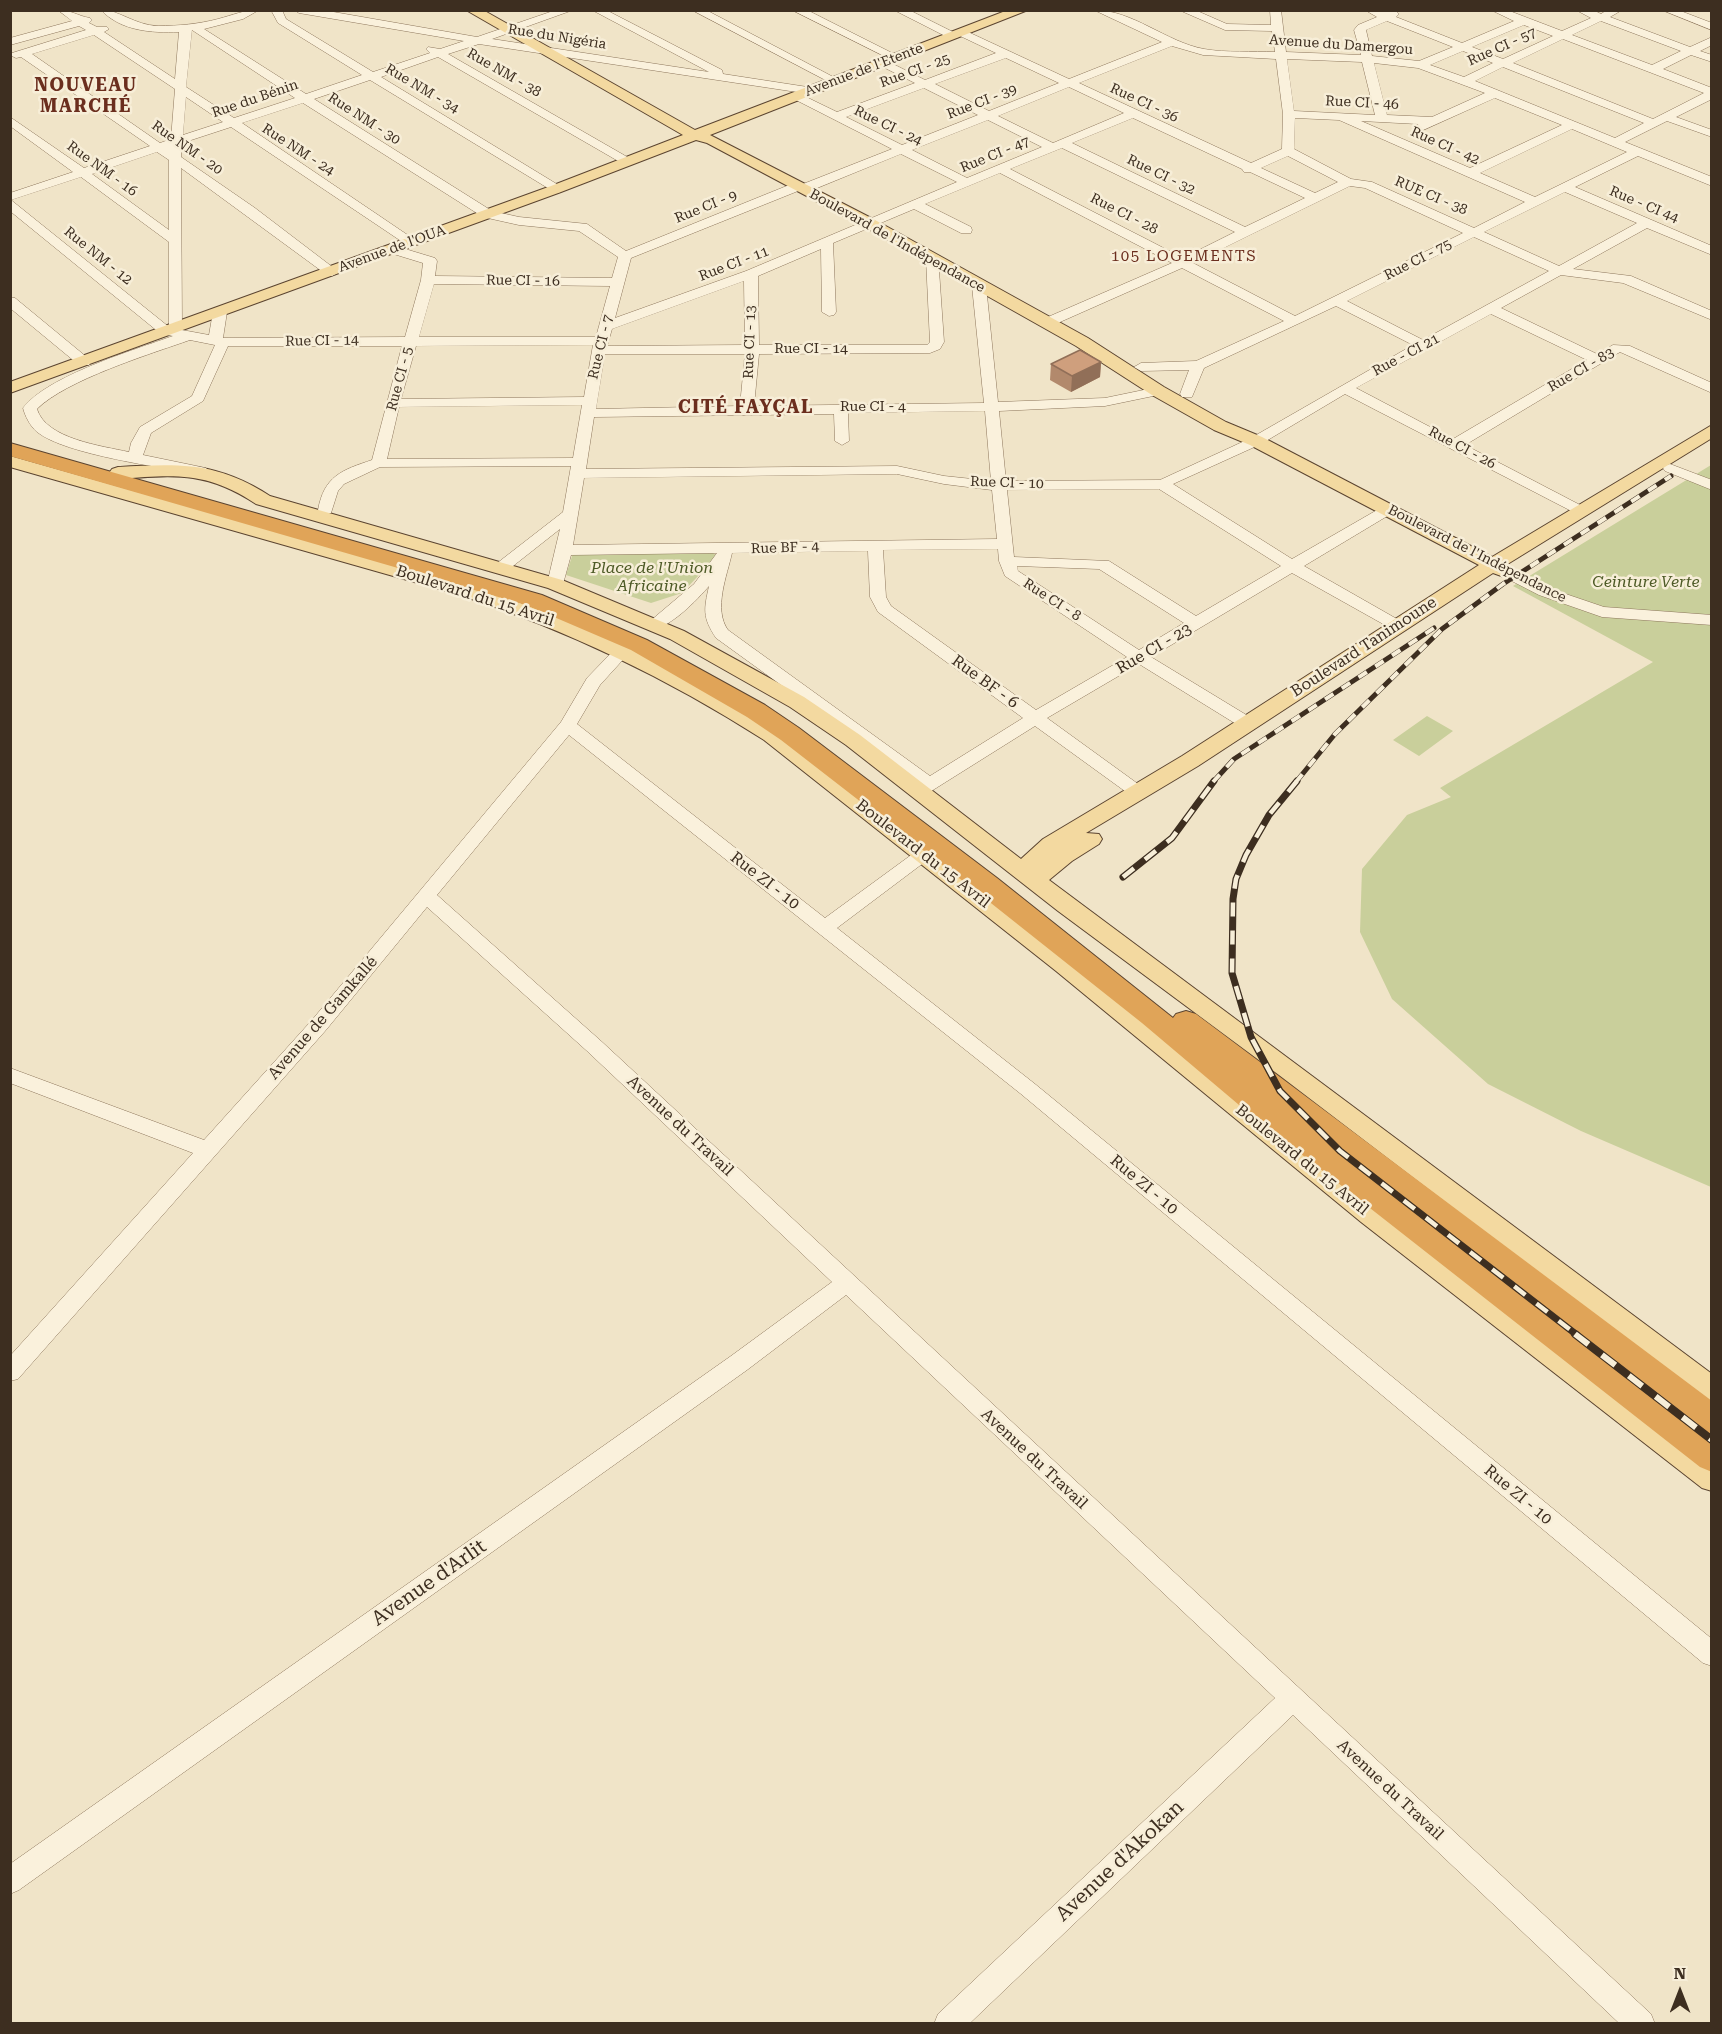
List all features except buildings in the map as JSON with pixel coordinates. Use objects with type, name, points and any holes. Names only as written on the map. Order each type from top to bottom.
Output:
[{"type":"highway","name":"Boulevard du 15 Avril","points":[[14,451],[118,473],[405,551],[552,594],[655,640],[770,703],[822,739],[1198,1031],[1712,1420]]},
{"type":"highway","name":"Boulevard du 15 Avril","points":[[14,451],[534,600],[639,645],[756,711],[790,734],[987,885],[1152,1016],[1255,1102],[1712,1457]]},
{"type":"main road","name":"Boulevard de l'Indépendance","points":[[472,10],[569,55],[704,135]]},
{"type":"main road","name":"Boulevard de l'Indépendance","points":[[490,10],[542,51],[869,222],[1082,342],[1158,391],[1220,426],[1256,441],[1499,568]]},
{"type":"main road","name":"Avenue de l'Etente","points":[[704,135],[810,90],[957,35],[1009,12]]},
{"type":"main road","name":"Avenue de l'OUA","points":[[37,381],[176,332],[220,312],[556,189],[625,161],[704,135]]},
{"type":"main road","name":"Boulevard de l'Indépendance","points":[[1082,342],[1141,367],[1187,394],[1256,441]]},
{"type":"main road","points":[[10,382],[37,381]]},
{"type":"main road","points":[[10,388],[37,381]]},
{"type":"main road","points":[[10,394],[37,381]]},
{"type":"main road","points":[[10,401],[37,381]]},
{"type":"main road","name":"Boulevard Tanimoune","points":[[1028,874],[1058,850],[1499,568],[1579,510],[1712,430]]},
{"type":"main road","name":"Boulevard Tanimoune","points":[[1078,838],[1140,793],[1398,626],[1712,443]]},
{"type":"main road","name":"Boulevard du 15 Avril","points":[[14,451],[496,600],[562,624],[622,652],[732,710],[771,735],[924,854],[1370,1215],[1712,1479]]},
{"type":"main road","name":"Boulevard du 15 Avril","points":[[118,473],[170,471],[210,473],[237,482],[263,500],[555,584],[655,625],[755,677],[797,702],[924,787],[989,844],[1066,905],[1288,1069],[1712,1390]]},
{"type":"main road","points":[[989,844],[1058,850],[1066,905]]},
{"type":"street","name":"Rue NM - 24","points":[[63,10],[412,242]]},
{"type":"street","points":[[10,42],[108,12],[126,23],[159,28],[190,28],[222,22],[254,10]]},
{"type":"street","name":"Rue NM - 34","points":[[276,10],[282,21],[556,189]]},
{"type":"street","name":"Rue du Nigéria","points":[[299,10],[542,51],[810,90]]},
{"type":"street","name":"Rue NM - 38","points":[[368,10],[625,161]]},
{"type":"street","name":"Rue du Bénin","points":[[10,196],[568,10]]},
{"type":"street","points":[[597,10],[734,80]]},
{"type":"street","points":[[697,10],[835,81]]},
{"type":"street","points":[[797,10],[889,60],[923,84],[1059,146]]},
{"type":"street","name":"Rue CI - 36","points":[[899,10],[1005,54],[1248,169],[1315,198]]},
{"type":"street","name":"Avenue du Damergou","points":[[1099,10],[1172,42],[1203,52],[1367,59],[1420,65],[1496,93],[1712,182]]},
{"type":"street","points":[[1184,10],[1225,27],[1276,28]]},
{"type":"street","points":[[1206,20],[1217,10]]},
{"type":"street","points":[[1248,169],[1288,151],[1289,114],[1275,10]]},
{"type":"street","points":[[1370,10],[1653,123]]},
{"type":"street","points":[[1382,119],[1360,28],[1402,10]]},
{"type":"street","points":[[1496,10],[1712,93]]},
{"type":"street","points":[[1581,10],[1712,60]]},
{"type":"street","name":"Rue CI - 57","points":[[1465,81],[1617,10]]},
{"type":"street","points":[[1667,10],[1712,27]]},
{"type":"street","points":[[1420,65],[1523,21]]},
{"type":"street","points":[[17,55],[126,23]]},
{"type":"street","points":[[190,28],[175,160],[176,332],[60,386],[37,399],[30,408],[31,414],[42,429],[75,443],[210,473]]},
{"type":"street","name":"Rue NM - 30","points":[[190,28],[488,214]]},
{"type":"street","points":[[1652,70],[1712,40]]},
{"type":"street","name":"Rue CI - 39","points":[[801,187],[1172,42]]},
{"type":"street","name":"Rue CI - 25","points":[[835,117],[1005,54]]},
{"type":"street","name":"Rue NM - 20","points":[[17,55],[160,147],[332,272]]},
{"type":"street","points":[[1393,139],[1496,93]]},
{"type":"street","points":[[1614,143],[1712,93]]},
{"type":"street","name":"Rue CI - 24","points":[[796,96],[968,183]]},
{"type":"street","name":"Rue CI - 47","points":[[869,222],[1059,146],[1132,114]]},
{"type":"street","name":"Rue CI - 46","points":[[1289,114],[1433,121]]},
{"type":"street","name":"Rue CI - 42","points":[[1342,117],[1536,202]]},
{"type":"street","points":[[1666,117],[1712,135]]},
{"type":"street","name":"Rue NM - 16","points":[[10,120],[81,174],[176,241]]},
{"type":"street","points":[[1470,173],[1571,125]]},
{"type":"street","name":"Rue CI - 32","points":[[1059,146],[1246,232]]},
{"type":"street","name":"RUE CI - 38","points":[[1288,151],[1348,182],[1368,185],[1560,271],[1626,279],[1712,316]]},
{"type":"street","name":"Rue CI - 75","points":[[1141,367],[1198,365],[1337,301],[1636,152]]},
{"type":"street","name":"Rue CI - 28","points":[[1002,169],[1295,321]]},
{"type":"street","points":[[1046,323],[1184,262],[1348,182]]},
{"type":"street","name":"Rue CI - 9","points":[[625,256],[801,187]]},
{"type":"street","name":"Rue - CI 44","points":[[1564,187],[1712,251]]},
{"type":"street","name":"Rue NM - 12","points":[[10,204],[176,332]]},
{"type":"street","points":[[915,204],[966,230]]},
{"type":"street","points":[[488,214],[519,221],[582,227],[625,256]]},
{"type":"street","name":"Rue CI - 11","points":[[606,326],[752,274],[827,243],[869,222]]},
{"type":"street","name":"Rue - CI 21","points":[[1162,484],[1256,441],[1345,388],[1648,222]]},
{"type":"street","points":[[827,243],[829,312]]},
{"type":"street","points":[[392,249],[430,261],[428,280]]},
{"type":"street","name":"Rue CI - 7","points":[[555,584],[564,550],[600,345],[625,256]]},
{"type":"street","name":"Rue CI - 14","points":[[176,332],[219,341],[410,340],[752,350],[930,348],[935,346],[933,259]]},
{"type":"street","name":"Rue CI - 13","points":[[747,409],[752,350],[752,274]]},
{"type":"street","name":"Rue CI - 16","points":[[428,280],[619,282]]},
{"type":"street","name":"Rue CI - 5","points":[[379,463],[393,403],[428,280]]},
{"type":"street","points":[[979,286],[1007,561],[1103,564],[1197,624]]},
{"type":"street","points":[[10,301],[81,364]]},
{"type":"street","points":[[1337,301],[1423,345]]},
{"type":"street","points":[[1492,309],[1598,360]]},
{"type":"street","points":[[135,458],[138,443],[145,430],[198,398],[219,341],[220,312]]},
{"type":"street","name":"Rue CI - 83","points":[[1455,444],[1618,348],[1625,349],[1712,389]]},
{"type":"street","points":[[1187,394],[1191,378],[1198,365]]},
{"type":"street","name":"Rue CI - 26","points":[[1345,388],[1579,510]]},
{"type":"street","name":"Rue CI - 4","points":[[393,403],[747,409],[992,407],[1105,402],[1158,391]]},
{"type":"street","points":[[841,408],[842,441]]},
{"type":"street","points":[[326,510],[330,489],[351,473],[379,463]]},
{"type":"street","name":"Rue CI - 10","points":[[379,463],[578,468],[897,470],[944,480],[999,486],[1162,484]]},
{"type":"street","points":[[1670,468],[1712,486]]},
{"type":"street","points":[[1162,484],[1292,566],[1398,626]]},
{"type":"street","name":"Rue CI - 23","points":[[924,787],[1035,718],[1389,509]]},
{"type":"street","points":[[502,567],[570,514]]},
{"type":"street","name":"Rue BF - 4","points":[[564,550],[725,550],[1006,544]]},
{"type":"street","name":"Rue BF - 6","points":[[875,545],[878,597],[885,609],[1140,793]]},
{"type":"street","points":[[655,625],[682,605],[711,574],[725,550]]},
{"type":"street","points":[[725,550],[712,611],[722,634],[924,787]]},
{"type":"street","name":"Rue CI - 8","points":[[1007,561],[1009,569],[1016,577],[1139,657],[1247,723]]},
{"type":"street","name":"Boulevard de l'Indépendance","points":[[1499,568],[1545,592],[1602,612],[1712,620]]},
{"type":"street","name":"Avenue de Gamkallé","points":[[10,1372],[319,1025],[568,725],[593,682],[622,652]]},
{"type":"street","name":"Rue ZI - 10","points":[[568,725],[1028,1089],[1712,1655]]},
{"type":"street","points":[[824,928],[924,854]]},
{"type":"street","name":"Avenue du Travail","points":[[426,895],[603,1054],[1641,2024]]},
{"type":"street","points":[[10,1075],[208,1150]]},
{"type":"street","name":"Avenue d'Arlit","points":[[10,1881],[739,1363],[846,1283]]},
{"type":"street","name":"Avenue d'Akokan","points":[[948,2024],[1292,1699]]},
{"type":"green space","name":"Ceinture Verte","points":[[1711,465],[1711,1187],[1581,1131],[1488,1084],[1392,999],[1360,932],[1362,869],[1407,815],[1451,797],[1440,788],[1653,662],[1513,586]]},
{"type":"green space","name":"Place de l'Union Africaine","points":[[712,552],[717,556],[682,593],[651,603],[566,575],[573,553]]},
{"type":"green space","points":[[1427,716],[1453,731],[1419,756],[1393,740]]},
{"type":"railway","points":[[1296,782],[1335,734],[1442,629],[1503,584],[1671,476]]},
{"type":"railway","points":[[1213,782],[1234,759],[1434,628]]},
{"type":"railway","points":[[1123,877],[1172,838],[1214,781]]},
{"type":"railway","points":[[1297,781],[1269,815],[1246,855],[1236,879],[1233,899],[1232,973],[1251,1037],[1280,1091],[1340,1151],[1577,1335]]},
{"type":"railway","points":[[1575,1334],[1712,1440]]},
{"type":"district","name":"NOUVEAU MARCHÉ","points":[[86,96]]},
{"type":"district","name":"105 LOGEMENTS","points":[[1184,257]]},
{"type":"district","name":"CITÉ FAYÇAL","points":[[746,408]]}]
